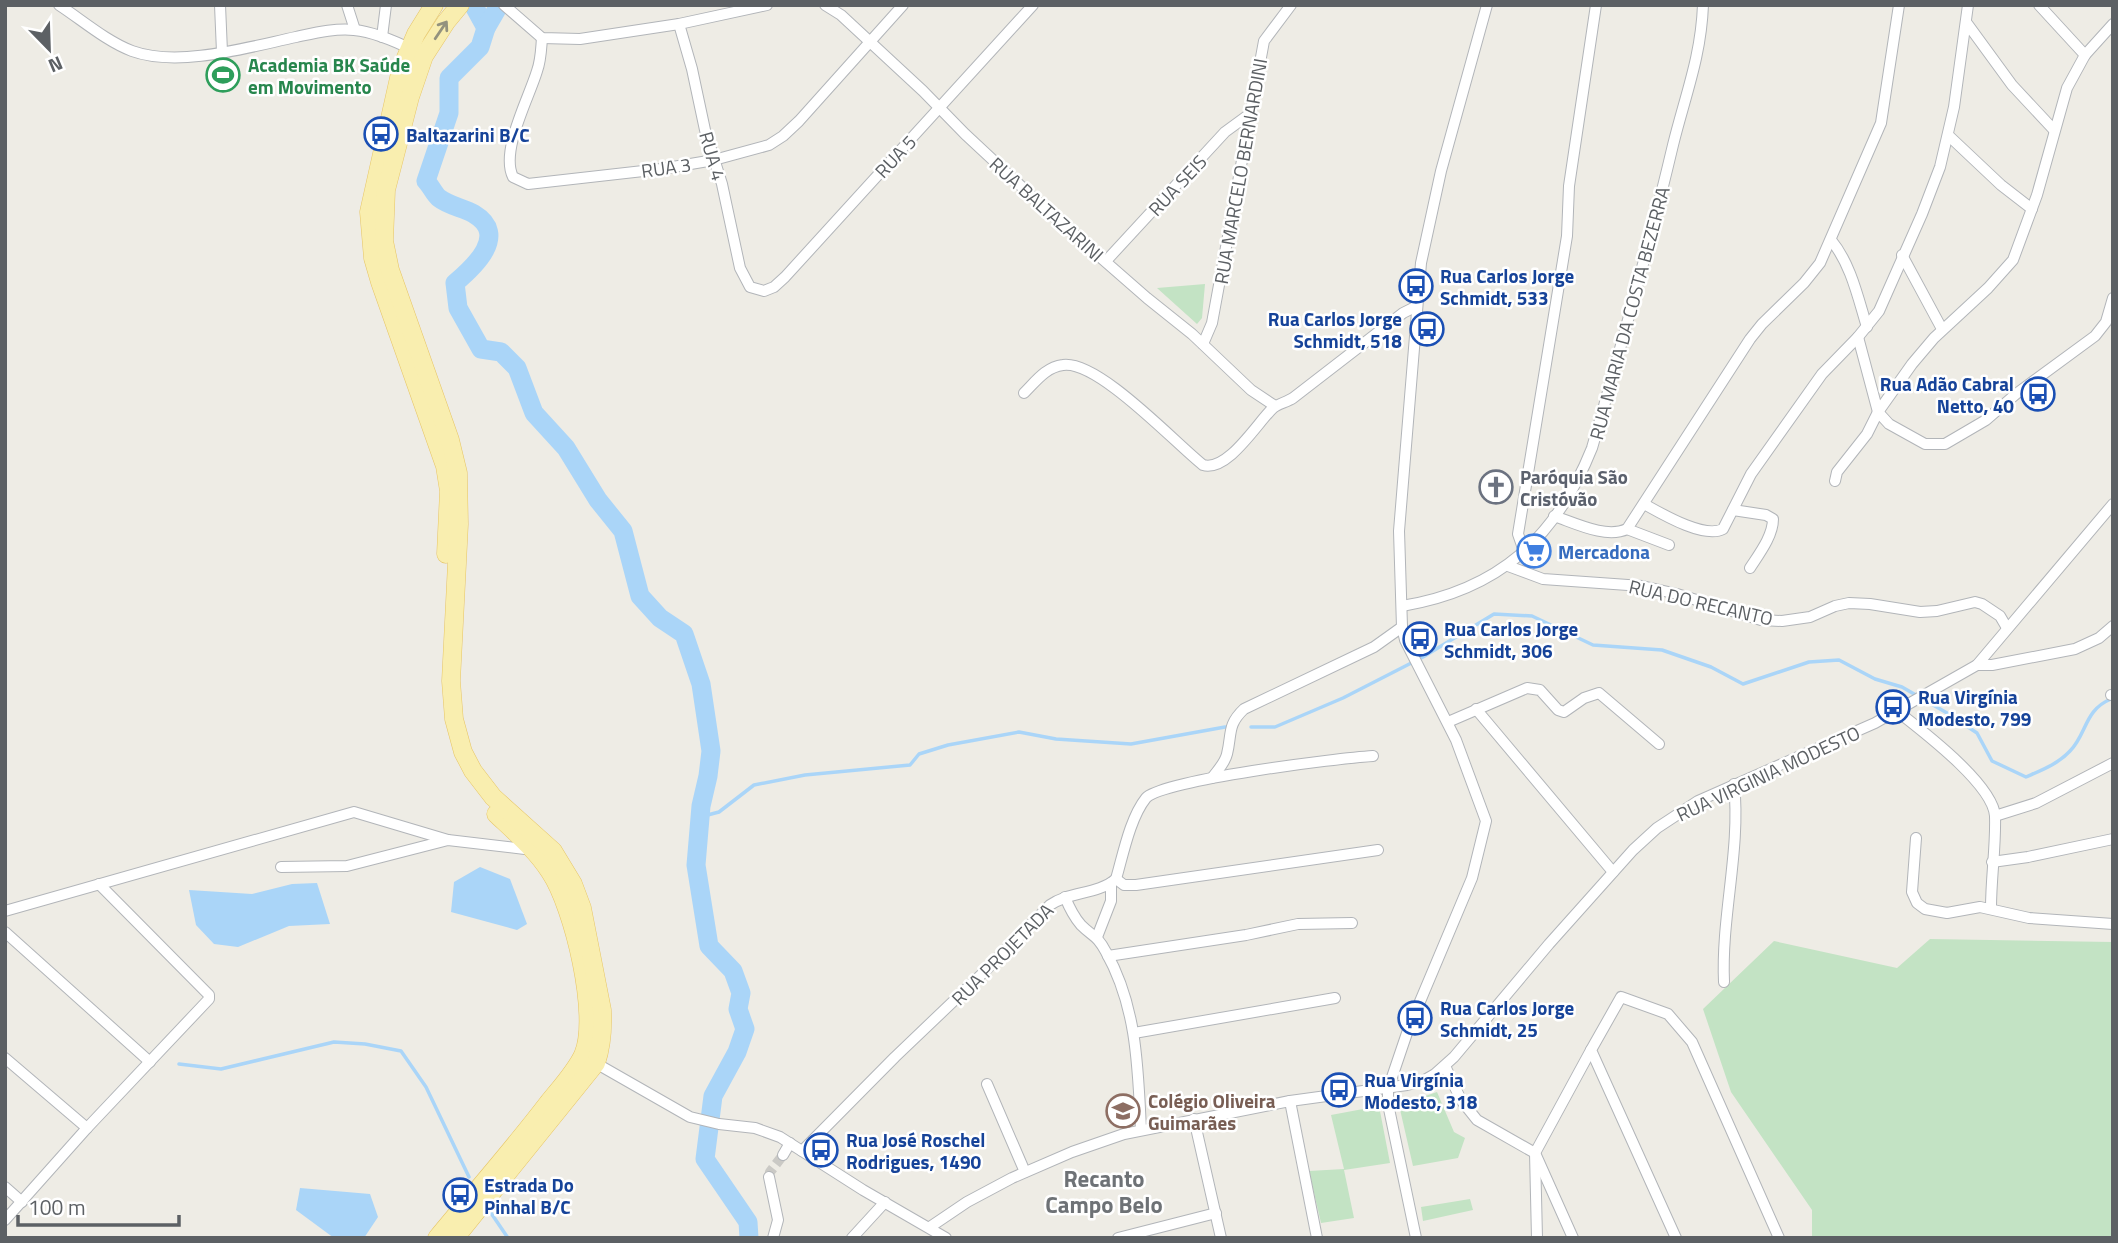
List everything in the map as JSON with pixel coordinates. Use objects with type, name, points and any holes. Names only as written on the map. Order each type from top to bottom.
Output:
[{"type":"main road","points":[[434,5],[417,46],[401,69],[369,212],[373,258],[437,439],[449,491],[441,710],[445,732],[458,770],[485,803],[542,860],[561,890],[575,936],[590,1017],[590,1059],[534,1121],[437,1238]]},
{"type":"main road","points":[[455,1238],[602,1042],[602,1010],[582,908],[573,884],[553,851],[493,797],[473,771],[463,752],[454,719],[451,681],[459,524],[458,473],[450,440],[390,270],[384,241],[386,190],[410,97],[417,46],[446,22],[460,5]]},
{"type":"street","points":[[59,5],[132,51],[154,55],[180,56],[222,52],[330,31],[355,30],[417,46]]},
{"type":"street","points":[[220,5],[222,52]]},
{"type":"street","points":[[347,5],[355,30]]},
{"type":"street","points":[[385,38],[386,5]]},
{"type":"street","points":[[504,5],[542,38],[580,39],[679,24],[767,5]]},
{"type":"street","name":"RUA BALTAZARINI","points":[[825,5],[841,15],[1052,215],[1203,344],[1251,390],[1275,406]]},
{"type":"street","name":"RUA 3","points":[[542,38],[540,61],[513,144],[510,167],[517,181],[528,184],[661,169],[714,160],[769,145],[783,136],[903,5]]},
{"type":"street","name":"RUA 5","points":[[750,287],[764,291],[779,284],[1033,5]]},
{"type":"street","name":"RUA MARCELO BERNARDINI","points":[[1203,344],[1212,323],[1264,41],[1291,5]]},
{"type":"street","points":[[1416,1238],[1388,1104],[1388,1089],[1408,1030],[1472,878],[1485,832],[1484,812],[1448,722],[1405,640],[1402,627],[1399,531],[1421,263],[1439,182],[1487,5]]},
{"type":"street","points":[[1524,551],[1518,534],[1567,236],[1569,186],[1596,5]]},
{"type":"street","name":"RUA MARIA DA COSTA BEZERRA","points":[[1402,606],[1435,599],[1467,587],[1508,566],[1542,533],[1575,486],[1592,448],[1646,256],[1702,38],[1703,5]]},
{"type":"street","points":[[1554,516],[1604,531],[1622,531],[1627,528],[1750,339],[1813,273],[1831,240],[1881,123],[1899,5]]},
{"type":"street","points":[[1644,505],[1713,533],[1723,529],[1751,474],[1822,374],[1879,312],[1933,190],[1949,136],[1968,5]]},
{"type":"street","points":[[2039,5],[2085,55]]},
{"type":"street","points":[[1966,22],[2012,85],[2054,130]]},
{"type":"street","name":"RUA 4","points":[[679,24],[722,184],[740,268],[750,287]]},
{"type":"street","points":[[1835,481],[1838,472],[1867,434],[1878,411],[1912,363],[1942,329],[2006,269],[2019,248],[2067,88],[2085,55],[2113,24]]},
{"type":"street","name":"RUA SEIS","points":[[1106,261],[1225,132],[1251,113]]},
{"type":"street","points":[[1949,136],[2001,185],[2032,209]]},
{"type":"street","points":[[1831,240],[1840,250],[1849,270],[1867,327]]},
{"type":"street","points":[[1902,255],[1942,329]]},
{"type":"street","points":[[1858,337],[1878,411],[1889,424],[1925,444],[1934,446],[1955,440],[1986,420],[2016,394],[2095,336],[2106,322],[2113,298]]},
{"type":"street","points":[[1024,393],[1052,368],[1067,364],[1082,366],[1121,394],[1198,461],[1208,466],[1220,463],[1254,431],[1275,406],[1293,398],[1403,313],[1417,306]]},
{"type":"street","points":[[1976,665],[2113,503]]},
{"type":"street","points":[[1733,510],[1766,515],[1773,519],[1772,528],[1750,568]]},
{"type":"street","points":[[1627,528],[1669,545]]},
{"type":"street","name":"RUA DO RECANTO","points":[[1508,566],[1543,579],[1623,584],[1662,590],[1761,620],[1782,621],[1810,617],[1849,603],[1920,612],[1975,602],[2000,617],[2007,628]]},
{"type":"street","points":[[1976,665],[1992,665],[2075,649],[2087,645],[2113,626]]},
{"type":"street","points":[[1212,778],[1227,756],[1230,729],[1244,709],[1374,647],[1402,627]]},
{"type":"street","name":"RUA VIRGINIA MODESTO","points":[[930,1227],[967,1202],[1025,1172],[1082,1148],[1141,1130],[1290,1101],[1388,1089],[1421,1082],[1445,1066],[1613,872],[1667,820],[1734,784],[1863,729],[1976,665]]},
{"type":"street","points":[[1448,722],[1518,691],[1534,687],[1558,710],[1564,712],[1584,698],[1599,693],[1659,744]]},
{"type":"street","points":[[1476,709],[1613,872]]},
{"type":"street","points":[[1897,711],[1941,747],[1982,787],[1995,816],[1991,908]]},
{"type":"street","points":[[1227,756],[1241,773]]},
{"type":"street","points":[[1097,937],[1111,901],[1114,881],[1129,834],[1145,800],[1157,790],[1241,773],[1373,756]]},
{"type":"street","points":[[1995,816],[2036,803],[2113,763]]},
{"type":"street","points":[[1724,982],[1727,909],[1736,828],[1734,784]]},
{"type":"street","points":[[5,911],[354,812],[448,840],[533,850]]},
{"type":"street","points":[[1916,838],[1911,884],[1914,897],[1921,906],[1940,913],[1980,906],[2029,918],[2113,924]]},
{"type":"street","points":[[1992,862],[2113,839]]},
{"type":"street","points":[[281,867],[347,866],[448,840]]},
{"type":"street","name":"RUA PROJETADA","points":[[802,1151],[1050,905],[1065,897],[1102,888],[1114,881],[1124,885],[1155,883],[1378,850]]},
{"type":"street","points":[[5,1220],[87,1128],[209,999],[209,995],[99,884]]},
{"type":"street","points":[[1065,897],[1079,923],[1097,937],[1108,956],[1127,1004],[1134,1032],[1141,1130]]},
{"type":"street","points":[[1108,956],[1246,935],[1298,924],[1352,923]]},
{"type":"street","points":[[5,932],[150,1062]]},
{"type":"street","points":[[1537,1238],[1535,1153],[1621,997],[1668,1014],[1692,1042],[1779,1238]]},
{"type":"street","points":[[1134,1032],[1335,998]]},
{"type":"street","points":[[1591,1050],[1676,1238]]},
{"type":"street","points":[[5,1058],[87,1128]]},
{"type":"street","points":[[590,1059],[676,1110],[708,1122],[767,1132],[790,1143],[946,1238]]},
{"type":"street","points":[[1445,1066],[1461,1100],[1477,1120],[1535,1153],[1573,1238]]},
{"type":"street","points":[[987,1084],[1025,1172]]},
{"type":"street","points":[[1290,1101],[1317,1238]]},
{"type":"street","points":[[1194,1119],[1221,1238]]},
{"type":"street","points":[[783,1155],[790,1143]]},
{"type":"street","points":[[769,1177],[778,1220],[773,1238]]},
{"type":"street","points":[[5,1187],[22,1202]]},
{"type":"street","points":[[852,1238],[885,1202]]},
{"type":"street","points":[[1118,1238],[1216,1213]]},
{"type":"green space","points":[[1205,284],[1202,318],[1197,324],[1157,288]]},
{"type":"green space","points":[[1930,939],[2113,942],[2113,1238],[1812,1238],[1812,1210],[1731,1092],[1703,1009],[1774,941],[1897,968]]},
{"type":"green space","points":[[1437,1092],[1454,1132],[1465,1138],[1458,1158],[1413,1166],[1399,1105]]},
{"type":"green space","points":[[1379,1106],[1390,1163],[1344,1170],[1354,1218],[1321,1223],[1309,1171],[1344,1169],[1331,1115]]},
{"type":"green space","points":[[1470,1199],[1473,1210],[1423,1221],[1421,1207]]},
{"type":"water","points":[[480,867],[510,879],[527,924],[517,930],[451,912],[454,882]]},
{"type":"water","points":[[317,883],[330,924],[289,926],[238,947],[214,944],[196,925],[189,890],[252,894],[292,884]]},
{"type":"water","points":[[300,1188],[370,1194],[378,1217],[364,1238],[334,1238],[296,1210]]},
{"type":"waterway","points":[[475,8],[486,28]]},
{"type":"waterway","points":[[497,9],[486,28],[480,47],[449,78],[449,113],[426,181],[439,198],[474,214],[484,222],[488,231],[488,241],[479,260],[455,283],[458,308],[481,349],[501,352],[517,368],[534,413],[566,448],[598,500],[623,531],[640,596],[660,618],[684,634],[701,684],[711,751],[701,806],[696,865],[709,946],[733,971],[741,993],[738,1009],[745,1029],[737,1052],[713,1096],[705,1159],[748,1222],[749,1238]]},
{"type":"waterway","points":[[1251,727],[1275,727],[1343,698],[1423,657],[1494,614],[1532,616],[1593,645],[1662,650],[1711,667],[1743,684],[1809,662],[1839,660],[1875,679],[1902,687],[1947,713],[1977,733],[1992,761],[2026,777],[2065,756],[2076,744],[2096,709],[2111,699]]},
{"type":"waterway","points":[[700,817],[719,812],[754,785],[805,775],[910,765],[919,754],[948,745],[1019,732],[1056,739],[1131,744],[1225,727]]},
{"type":"waterway","points":[[179,1064],[221,1069],[334,1042],[365,1044],[401,1051],[426,1087],[469,1177]]},
{"type":"waterway","points":[[491,1213],[508,1238]]},
{"type":"tunnel","points":[[769,1177],[783,1155]]},
{"type":"place","name":"Academia BK Saúde em Movimento","points":[[223,75]]},
{"type":"place","name":"Baltazarini B/C","points":[[381,134]]},
{"type":"place","name":"Rua Carlos Jorge Schmidt, 533","points":[[1416,286]]},
{"type":"place","name":"Rua Carlos Jorge Schmidt, 518","points":[[1427,329]]},
{"type":"place","name":"Rua Adão Cabral Netto, 40","points":[[2038,394]]},
{"type":"place","name":"Paróquia São Cristóvão","points":[[1496,487]]},
{"type":"place","name":"Mercadona","points":[[1534,551]]},
{"type":"place","name":"Rua Carlos Jorge Schmidt, 306","points":[[1420,639]]},
{"type":"place","name":"Rua Virgínia Modesto, 799","points":[[1893,707]]},
{"type":"place","name":"Rua Carlos Jorge Schmidt, 25","points":[[1415,1018]]},
{"type":"place","name":"Rua Virgínia Modesto, 318","points":[[1339,1090]]},
{"type":"place","name":"Colégio Oliveira Guimarães","points":[[1123,1111]]},
{"type":"place","name":"Rua José Roschel Rodrigues, 1490","points":[[821,1150]]},
{"type":"place","name":"Estrada Do Pinhal B/C","points":[[460,1195]]},
{"type":"district","name":"Recanto Campo Belo","points":[[1104,1191]]}]
